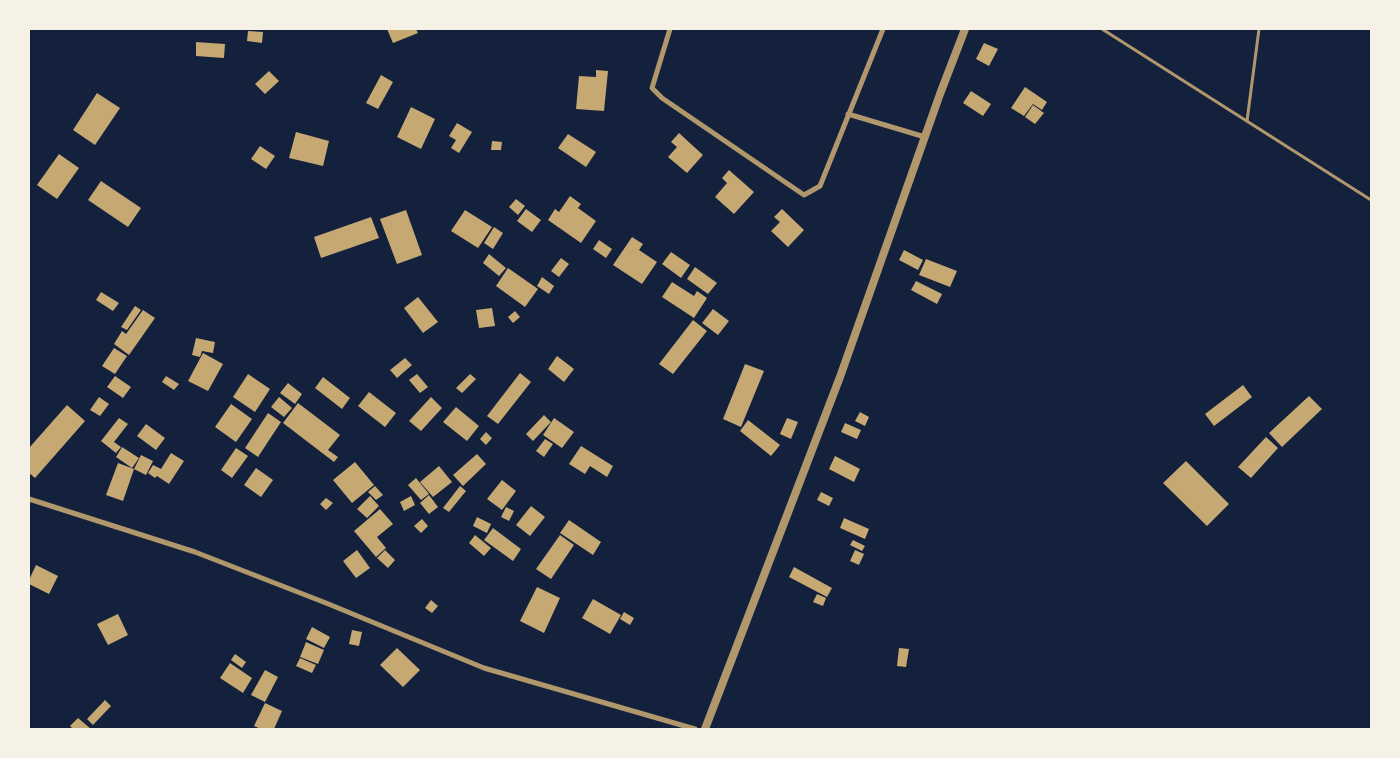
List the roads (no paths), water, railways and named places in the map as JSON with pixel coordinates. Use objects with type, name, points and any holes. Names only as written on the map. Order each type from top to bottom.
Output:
[{"type":"street","points":[[670,29],[652,88],[662,98],[804,194],[820,186],[883,29]]},
{"type":"street","points":[[705,729],[840,377],[965,29]]},
{"type":"street","points":[[848,114],[925,137]]},
{"type":"street","points":[[29,499],[195,552],[484,668],[695,729]]},
{"type":"lane","points":[[1102,29],[1371,200]]},
{"type":"lane","points":[[1247,121],[1259,29]]}]
